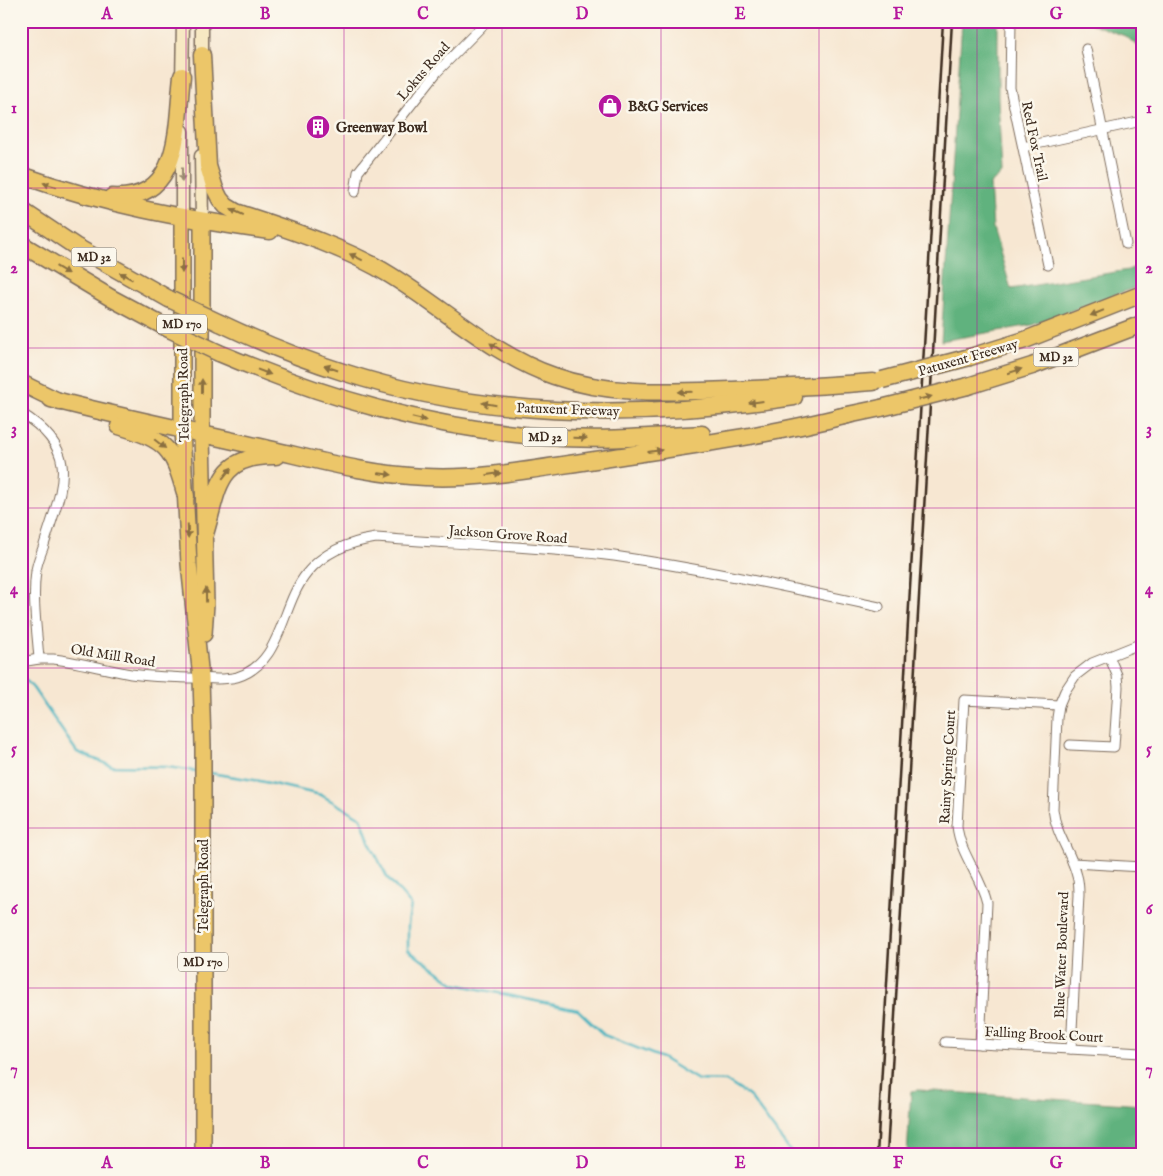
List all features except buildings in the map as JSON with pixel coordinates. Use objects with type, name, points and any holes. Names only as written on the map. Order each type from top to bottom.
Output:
[{"type":"highway","points":[[202,55],[208,166],[214,190],[226,206],[236,212],[349,253],[390,275],[507,354],[532,367],[572,382],[619,391],[656,393],[798,388],[878,381]]},
{"type":"highway","points":[[79,194],[115,198],[131,196],[150,188],[159,181],[168,169],[172,158],[182,76]]},
{"type":"highway","points":[[21,175],[79,194],[131,207],[182,218],[279,233],[316,241]]},
{"type":"highway","name":"Patuxent Freeway","points":[[21,210],[75,246],[169,299],[266,344],[307,360],[345,373],[443,397],[498,406],[538,409],[603,412],[700,408],[782,398],[878,381],[970,357],[1025,340],[1142,294]]},
{"type":"highway","name":"Patuxent Freeway","points":[[21,244],[111,298],[170,329],[219,353],[268,373],[340,399],[388,412],[438,423],[496,432],[548,437],[603,439],[655,437],[759,429],[848,415],[968,386],[1059,356],[1142,324]]},
{"type":"highway","points":[[21,383],[51,399],[158,440],[178,467],[186,496]]},
{"type":"highway","points":[[51,399],[356,470],[394,475],[445,478],[487,475],[760,435],[848,415]]},
{"type":"highway","points":[[205,534],[217,487],[233,465],[255,457],[301,457]]},
{"type":"main road","name":"Telegraph Road","points":[[183,21],[182,430],[189,564],[201,678],[203,770],[203,1155]]},
{"type":"main road","name":"Telegraph Road","points":[[201,678],[206,604],[202,435],[202,21]]},
{"type":"street","name":"Lokus Road","points":[[355,192],[358,172],[437,72],[487,21]]},
{"type":"street","name":"Red Fox Trail","points":[[1011,21],[1010,88],[1048,265]]},
{"type":"street","points":[[1086,49],[1126,244]]},
{"type":"street","points":[[1023,147],[1142,122]]},
{"type":"street","points":[[21,413],[44,429],[50,436],[60,452],[63,469],[61,490],[36,569],[38,659]]},
{"type":"street","name":"Jackson Grove Road","points":[[201,678],[236,677],[256,668],[272,649],[291,600],[307,573],[321,559],[334,550],[362,540],[376,538],[552,549],[615,556],[754,579],[879,608]]},
{"type":"street","name":"Blue Water Boulevard","points":[[1071,1049],[1079,895],[1078,877],[1054,823],[1052,810],[1059,706],[1075,676],[1092,663],[1142,643]]},
{"type":"street","points":[[1070,745],[1114,747],[1118,687],[1109,656]]},
{"type":"street","name":"Old Mill Road","points":[[21,662],[38,659],[68,661],[133,674],[201,678]]},
{"type":"street","name":"Rainy Spring Court","points":[[980,1044],[987,903],[985,895],[963,851],[958,835],[964,700],[1059,706]]},
{"type":"street","points":[[1073,863],[1142,867]]},
{"type":"street","name":"Falling Brook Court","points":[[945,1042],[1142,1053]]},
{"type":"green space","points":[[962,21],[998,21],[998,98],[1002,174],[990,184],[993,228],[1011,289],[1128,270],[1142,264],[1142,285],[1032,325],[941,341]]},
{"type":"green space","points":[[1084,21],[1142,21],[1142,49],[1125,36]]},
{"type":"green space","points":[[911,1091],[1142,1105],[1142,1155],[907,1155]]},
{"type":"waterway","points":[[21,675],[33,688],[77,752],[112,766],[167,767],[196,771]]},
{"type":"waterway","points":[[210,773],[260,781],[321,795],[361,818],[369,841],[387,877],[411,905],[408,924],[408,950],[455,984],[578,1010],[604,1035],[662,1058],[698,1080],[726,1081],[749,1096],[790,1151],[803,1155]]},
{"type":"railway","points":[[877,1155],[943,21]]},
{"type":"railway","points":[[887,1155],[952,21]]},
{"type":"place","name":"B&G Services","points":[[610,106]]},
{"type":"place","name":"Greenway Bowl","points":[[318,127]]}]
